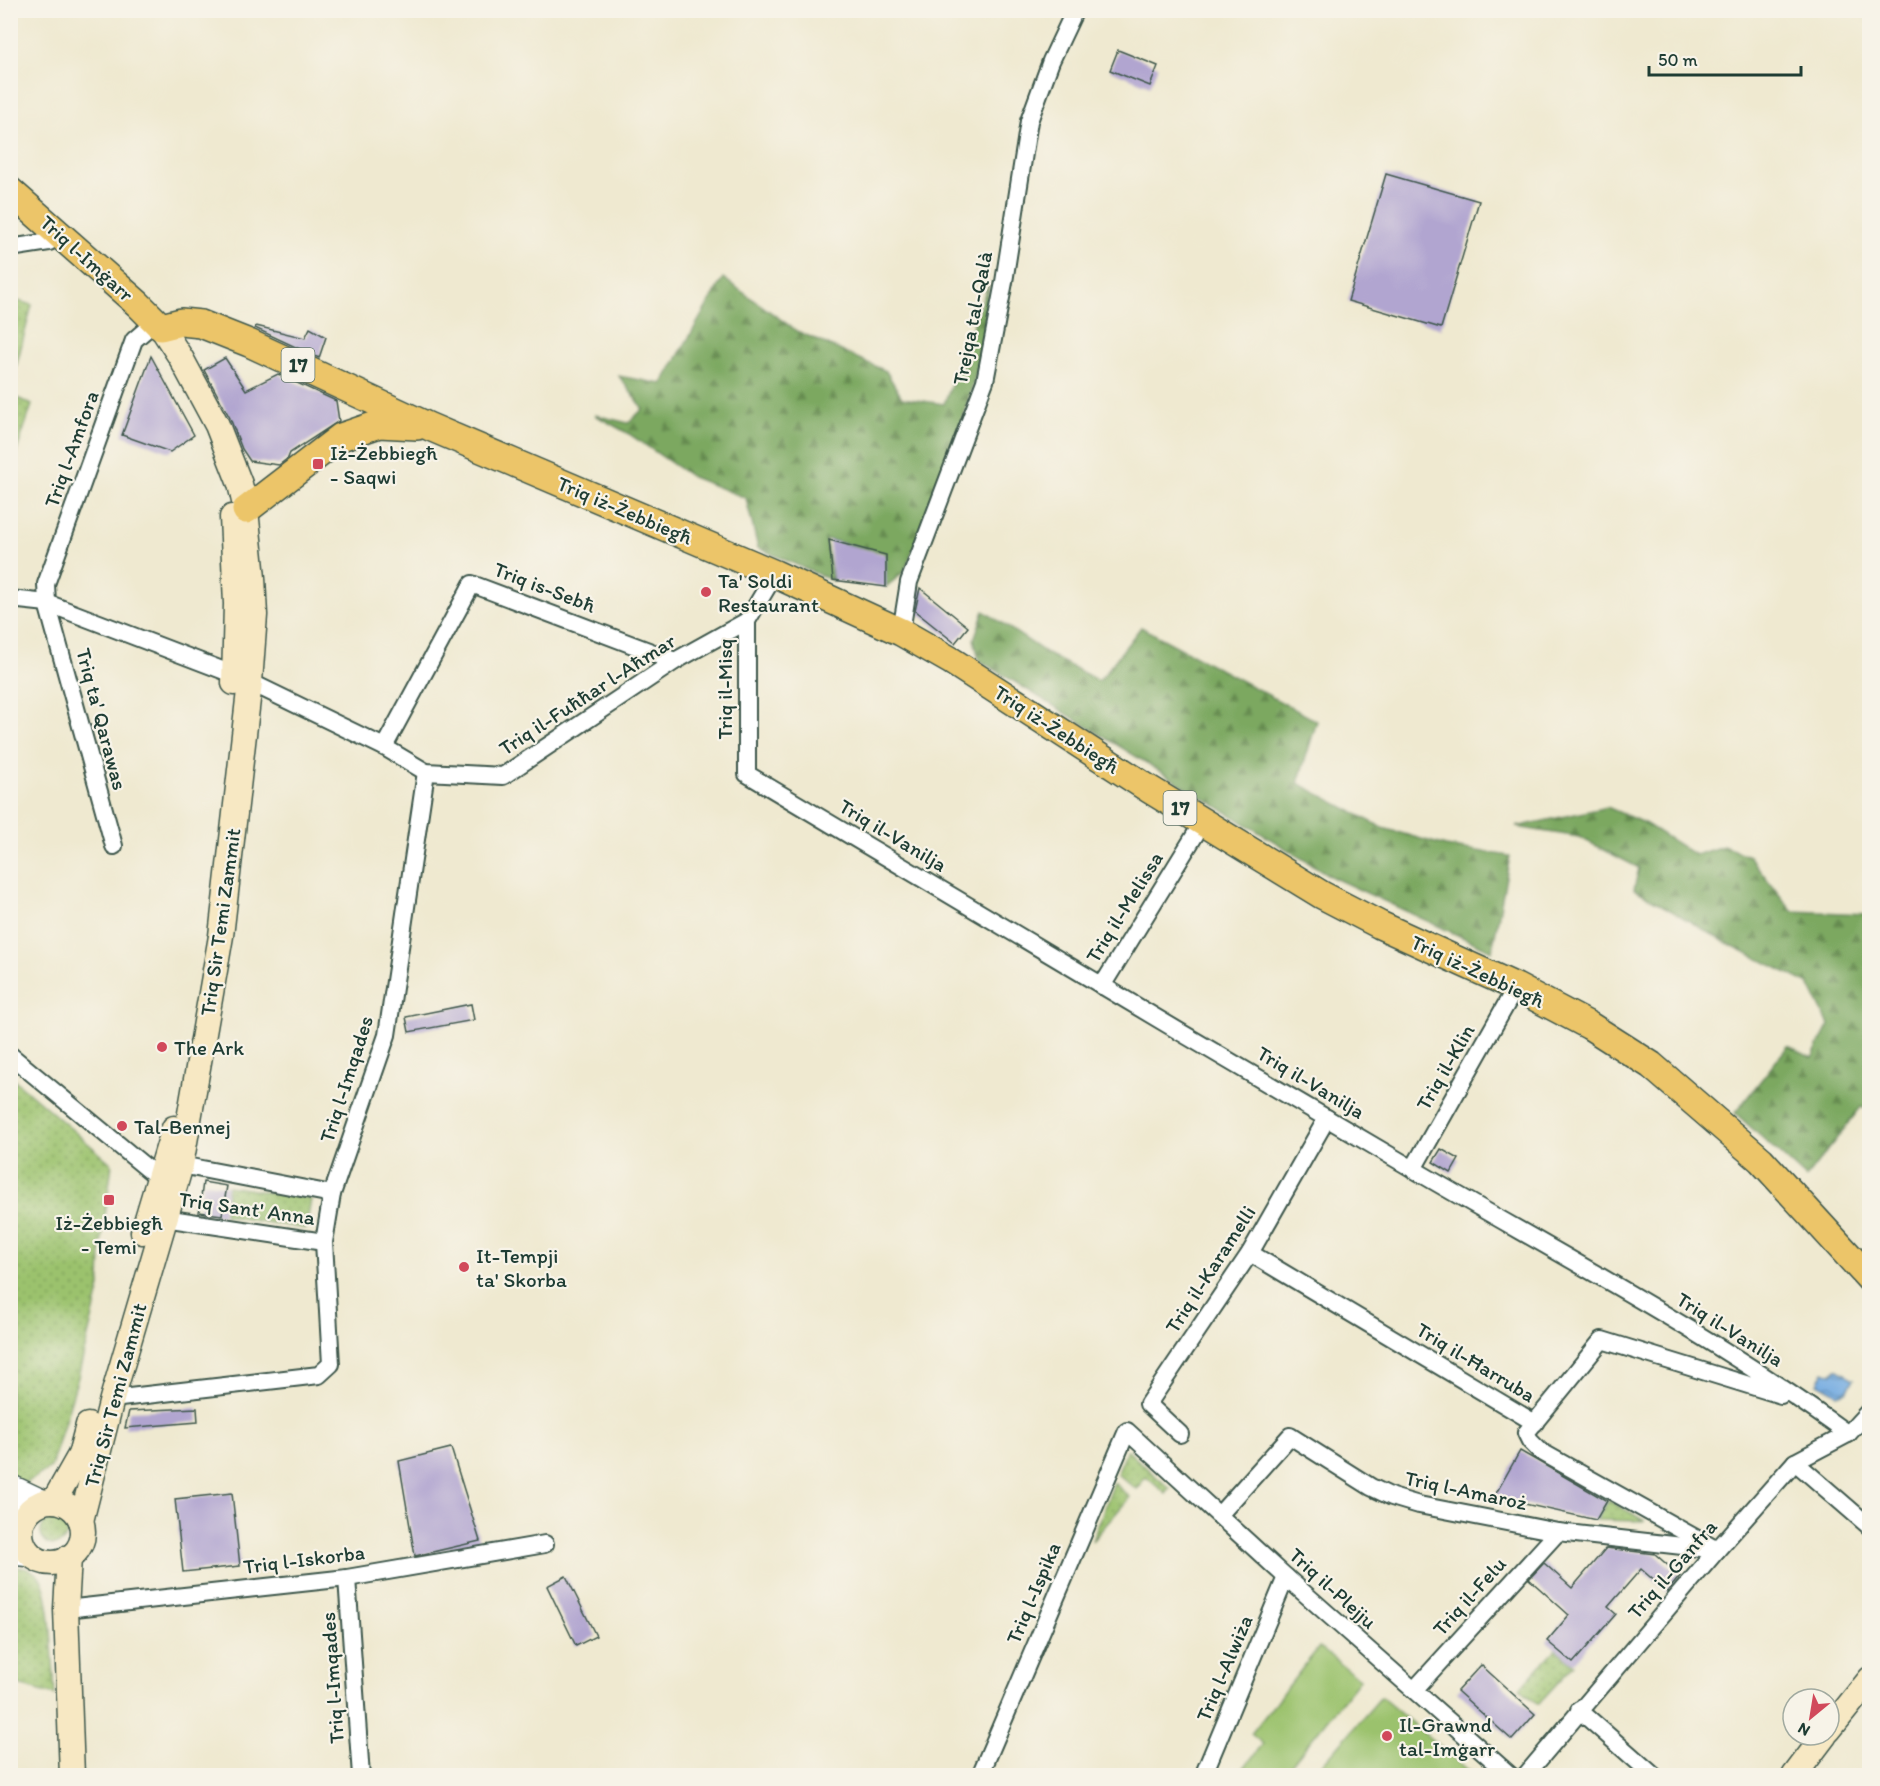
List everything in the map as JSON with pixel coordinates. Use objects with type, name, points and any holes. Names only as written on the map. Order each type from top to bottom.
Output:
[{"type":"main road","name":"Triq l-Imġarr","points":[[10,191],[138,303],[154,328]]},
{"type":"main road","name":"Triq l-Imġarr","points":[[10,209],[154,328]]},
{"type":"main road","name":"Triq iż-Żebbiegħ","points":[[154,328],[181,322],[201,324],[249,343],[430,427],[775,574],[901,632],[950,660],[1203,822],[1322,895],[1380,925],[1516,987],[1590,1026],[1652,1065],[1761,1160],[1869,1279]]},
{"type":"main road","name":"Triq Sir Temi Zammit","points":[[81,1521],[112,1398],[164,1218],[221,936],[242,679],[255,615],[254,579],[246,510],[240,484],[217,425],[181,358],[154,328]]},
{"type":"main road","name":"Triq Sir Temi Zammit","points":[[154,328],[190,393],[220,462],[232,512],[242,679]]},
{"type":"main road","points":[[340,384],[349,398],[352,414],[341,437]]},
{"type":"main road","name":"17","points":[[246,510],[341,437],[379,424],[430,427]]},
{"type":"main road","name":"Triq Sir Temi Zammit","points":[[49,1501],[80,1455],[172,1176]]},
{"type":"main road","points":[[29,1558],[61,1561],[77,1550],[83,1531],[81,1521],[71,1508],[64,1503],[49,1501],[29,1510],[17,1519],[22,1542],[29,1558],[66,1609]]},
{"type":"main road","points":[[69,1557],[66,1609],[72,1776]]},
{"type":"main road","points":[[1841,1715],[1869,1679]]},
{"type":"main road","points":[[1794,1776],[1816,1747]]},
{"type":"street","name":"Trejqa tal-Qalà","points":[[901,632],[909,582],[985,381],[1004,282],[1029,121],[1051,61],[1075,10]]},
{"type":"street","points":[[10,248],[49,242]]},
{"type":"street","name":"Triq l-Amfora","points":[[48,603],[46,584],[134,340],[154,328]]},
{"type":"street","name":"Triq il-Misq","points":[[747,774],[747,621],[775,574]]},
{"type":"street","name":"Triq is-Sebħ","points":[[384,747],[472,584],[675,661]]},
{"type":"street","name":"Triq il-Fuħħar l-Aħmar","points":[[10,599],[48,603],[242,679],[384,747],[426,772],[502,776],[675,661],[747,621]]},
{"type":"street","name":"Triq ta' Qarawas","points":[[48,603],[114,846]]},
{"type":"street","name":"Triq l-Imqades","points":[[112,1398],[319,1375],[331,1365],[324,1242],[332,1194],[387,1035],[426,772]]},
{"type":"street","name":"Triq il-Vanilja","points":[[747,774],[1102,986],[1623,1290],[1803,1401],[1848,1434]]},
{"type":"street","name":"Triq il-Melissa","points":[[1102,986],[1203,822]]},
{"type":"street","name":"Triq il-Klin","points":[[1413,1169],[1516,987]]},
{"type":"street","name":"Triq Sant' Anna","points":[[10,1055],[172,1176],[332,1194]]},
{"type":"street","name":"Triq il-Karamelli","points":[[1180,1434],[1148,1404],[1250,1253],[1327,1118]]},
{"type":"street","name":"Triq Sant' Anna","points":[[164,1218],[324,1242]]},
{"type":"street","name":"Triq il-Ħarruba","points":[[1250,1253],[1535,1423],[1526,1433],[1530,1442],[1540,1451],[1717,1550]]},
{"type":"street","points":[[1535,1423],[1602,1340],[1803,1401]]},
{"type":"street","name":"Triq il-Ganfra","points":[[1525,1776],[1579,1710],[1795,1462],[1848,1434],[1869,1410]]},
{"type":"street","name":"Triq il-Plejju","points":[[1127,1431],[1286,1577],[1511,1776]]},
{"type":"street","name":"Triq l-Ispika","points":[[982,1774],[1127,1431]]},
{"type":"street","name":"Triq l-Amaroż","points":[[1220,1514],[1290,1436],[1371,1486],[1392,1497],[1419,1505],[1558,1532],[1717,1550]]},
{"type":"street","points":[[1795,1462],[1869,1527]]},
{"type":"street","points":[[10,1485],[49,1501]]},
{"type":"street","name":"Triq il-Felu","points":[[1414,1690],[1558,1532]]},
{"type":"street","name":"Triq l-Iskorba","points":[[66,1609],[347,1578],[545,1544]]},
{"type":"street","name":"Triq l-Alwiża","points":[[1203,1776],[1286,1577]]},
{"type":"street","name":"Triq l-Imqades","points":[[347,1578],[361,1776]]},
{"type":"street","points":[[1579,1710],[1654,1776]]},
{"type":"green space","points":[[723,278],[797,331],[886,371],[902,398],[944,404],[989,282],[982,352],[965,412],[904,572],[886,587],[886,553],[825,539],[833,581],[758,548],[746,498],[692,477],[629,434],[595,415],[628,423],[643,409],[619,376],[662,384]]},
{"type":"green space","points":[[10,299],[32,305],[11,386]]},
{"type":"green space","points":[[11,395],[32,405],[11,468]]},
{"type":"green space","points":[[984,611],[1051,656],[1099,681],[1141,627],[1317,721],[1298,783],[1383,828],[1446,846],[1510,856],[1492,951],[1332,877],[979,660],[974,639]]},
{"type":"green space","points":[[1607,807],[1646,824],[1695,855],[1723,846],[1749,856],[1792,911],[1869,914],[1869,1110],[1861,1107],[1806,1178],[1735,1113],[1788,1046],[1812,1058],[1829,1025],[1809,984],[1725,942],[1634,889],[1639,868],[1579,837],[1516,827]]},
{"type":"green space","points":[[10,1076],[112,1164],[101,1246],[100,1287],[78,1377],[51,1467],[27,1483],[10,1478]]},
{"type":"green space","points":[[228,1186],[311,1199],[306,1229],[224,1215]]},
{"type":"green space","points":[[1127,1450],[1170,1489],[1166,1494],[1146,1477],[1136,1489],[1117,1474]]},
{"type":"green space","points":[[1114,1483],[1130,1497],[1092,1541]]},
{"type":"green space","points":[[1608,1500],[1645,1521],[1596,1520]]},
{"type":"green space","points":[[54,1519],[63,1523],[67,1532],[63,1541],[54,1545],[45,1541],[41,1532],[45,1523]]},
{"type":"green space","points":[[10,1566],[31,1570],[40,1578],[44,1587],[53,1652],[55,1695],[11,1683]]},
{"type":"green space","points":[[1319,1647],[1360,1679],[1283,1775],[1238,1775],[1263,1744],[1251,1734]]},
{"type":"green space","points":[[1556,1649],[1574,1665],[1538,1704],[1520,1688]]},
{"type":"green space","name":"Il-Grawnd tal-Imġarr","points":[[1381,1697],[1474,1775],[1313,1775]]},
{"type":"water","points":[[1836,1369],[1854,1379],[1847,1391],[1838,1394],[1818,1383],[1824,1371],[1832,1374]]},
{"type":"building","points":[[1118,50],[1158,66],[1150,86],[1110,70]]},
{"type":"building","points":[[1386,174],[1479,201],[1441,328],[1348,301]]},
{"type":"building","points":[[256,326],[305,338],[310,328],[326,337],[319,358],[255,328]]},
{"type":"building","points":[[151,356],[194,435],[170,452],[122,435]]},
{"type":"building","points":[[225,358],[246,390],[278,374],[336,401],[339,421],[290,453],[288,458],[279,465],[250,461],[204,370]]},
{"type":"building","points":[[829,540],[886,555],[886,587],[833,580]]},
{"type":"building","points":[[920,588],[968,627],[955,643],[915,611]]},
{"type":"building","points":[[471,1004],[474,1020],[409,1032],[406,1017]]},
{"type":"building","points":[[1441,1149],[1459,1159],[1451,1173],[1433,1162]]},
{"type":"building","points":[[203,1182],[227,1186],[222,1215],[199,1212]]},
{"type":"building","points":[[197,1408],[198,1422],[125,1428],[129,1411]]},
{"type":"building","points":[[451,1448],[480,1541],[415,1556],[399,1461]]},
{"type":"building","points":[[1520,1451],[1607,1501],[1596,1520],[1494,1497]]},
{"type":"building","points":[[232,1493],[240,1566],[183,1572],[175,1499]]},
{"type":"building","points":[[1606,1548],[1655,1554],[1680,1576],[1667,1592],[1641,1569],[1608,1607],[1616,1614],[1573,1663],[1547,1641],[1569,1615],[1529,1579],[1544,1563],[1572,1588]]},
{"type":"building","points":[[566,1576],[596,1636],[576,1646],[547,1586]]},
{"type":"building","points":[[1481,1665],[1535,1714],[1512,1740],[1457,1691]]},
{"type":"place","name":"Iż-Żebbiegħ - Saqwi","points":[[318,464]]},
{"type":"place","name":"Ta' Soldi Restaurant","points":[[706,592]]},
{"type":"place","name":"The Ark","points":[[162,1047]]},
{"type":"place","name":"Tal-Bennej","points":[[122,1126]]},
{"type":"place","name":"Iż-Żebbiegħ - Temi","points":[[109,1200]]},
{"type":"place","name":"It-Tempji ta' Skorba","points":[[464,1267]]},
{"type":"place","name":"Il-Grawnd tal-Imġarr","points":[[1387,1736]]}]
